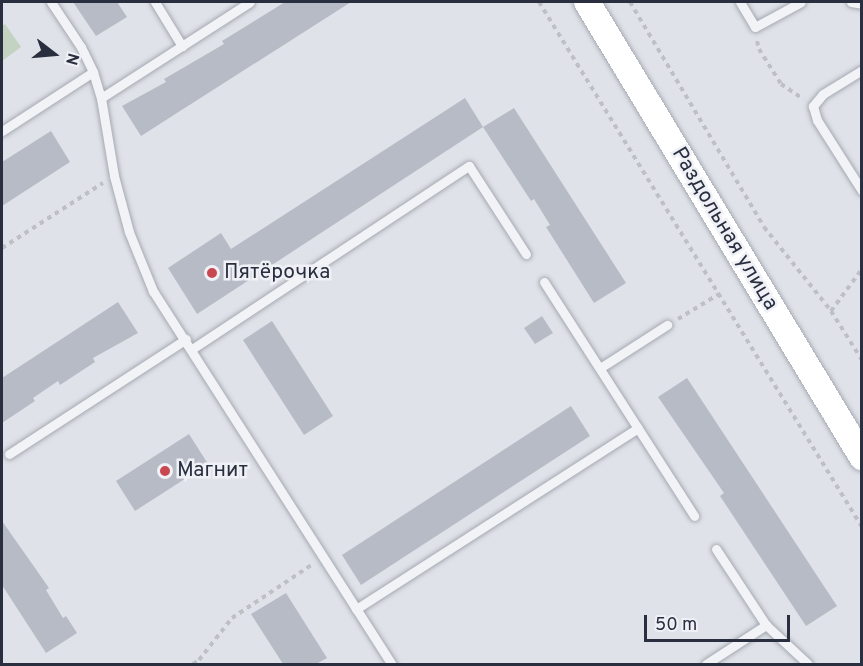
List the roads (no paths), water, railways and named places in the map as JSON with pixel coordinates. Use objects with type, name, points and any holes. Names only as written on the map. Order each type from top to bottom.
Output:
[{"type":"main road","name":"Раздольная улица","points":[[587,2],[861,457]]},
{"type":"lane","points":[[51,2],[81,47],[93,72],[101,98],[114,176],[140,263],[153,291],[186,339],[392,664]]},
{"type":"lane","points":[[155,2],[182,46]]},
{"type":"lane","points":[[101,98],[250,2]]},
{"type":"lane","points":[[740,2],[755,27],[801,2]]},
{"type":"lane","points":[[851,2],[861,4]]},
{"type":"lane","points":[[861,70],[823,94],[813,106],[817,120],[861,191]]},
{"type":"lane","points":[[2,131],[93,72]]},
{"type":"lane","points":[[192,349],[469,166],[526,254]]},
{"type":"lane","points":[[544,282],[694,516]]},
{"type":"lane","points":[[600,368],[667,325]]},
{"type":"lane","points":[[9,454],[186,339]]},
{"type":"lane","points":[[356,609],[638,428]]},
{"type":"lane","points":[[716,549],[766,625],[808,664]]},
{"type":"lane","points":[[706,664],[766,625]]},
{"type":"place","name":"Пятёрочка","points":[[212,273]]},
{"type":"place","name":"Магнит","points":[[165,471]]}]
